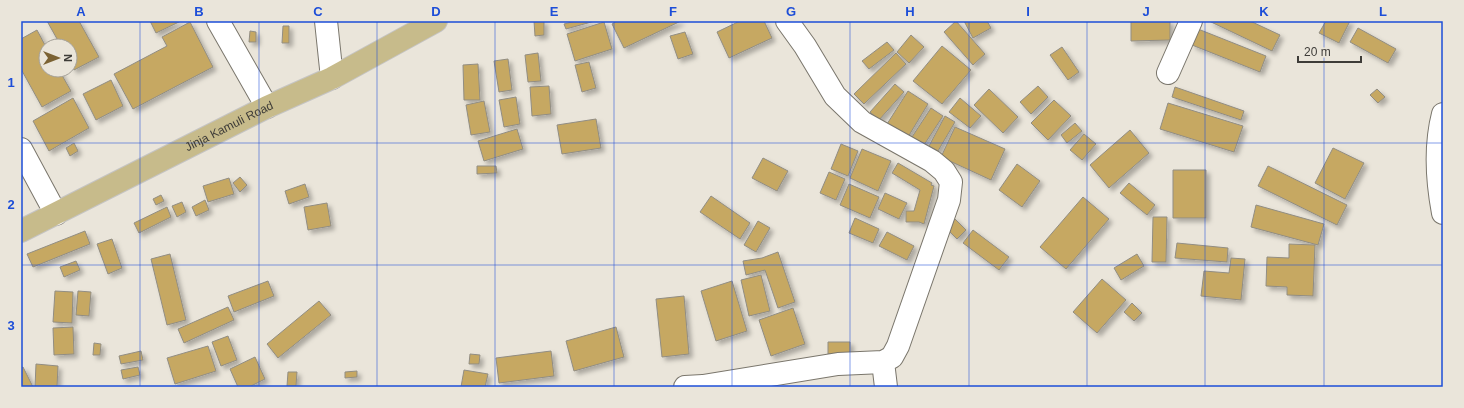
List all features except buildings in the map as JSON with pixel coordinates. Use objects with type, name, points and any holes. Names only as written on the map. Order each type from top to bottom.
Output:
[{"type":"main road","name":"Jinja Kamuli Road","points":[[21,231],[267,107],[332,78],[436,21]]},
{"type":"street","points":[[218,21],[267,107]]},
{"type":"street","points":[[326,21],[332,78]]},
{"type":"street","points":[[685,387],[703,386],[838,364],[883,362],[892,357],[898,346],[949,200],[951,182],[944,171],[932,161],[862,122],[835,96],[805,46],[787,21]]},
{"type":"street","points":[[1168,73],[1191,21]]},
{"type":"street","points":[[1443,114],[1439,130],[1438,167],[1443,213]]},
{"type":"street","points":[[21,149],[56,214]]},
{"type":"street","points":[[883,362],[886,387]]}]
